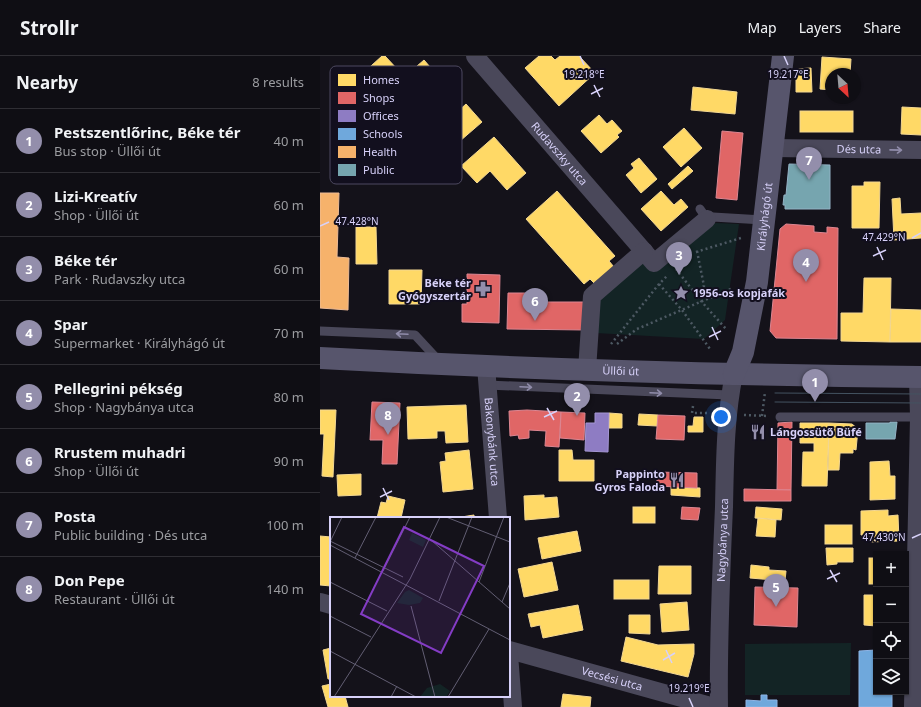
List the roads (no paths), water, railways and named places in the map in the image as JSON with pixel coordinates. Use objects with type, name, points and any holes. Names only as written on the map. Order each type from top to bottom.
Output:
[{"type":"main road","name":"Királyhágó út","points":[[734,374],[743,352],[757,282],[783,56]]},
{"type":"main road","name":"Üllői út","points":[[320,358],[442,364],[486,375],[588,370],[920,377]]},
{"type":"street","name":"Rudavszky utca","points":[[475,56],[644,251]]},
{"type":"street","name":"Dés utca","points":[[773,148],[921,150]]},
{"type":"street","points":[[588,370],[592,296],[644,251],[654,262],[686,236],[704,214]]},
{"type":"street","name":"Nagybánya utca","points":[[719,707],[718,660],[727,414],[729,395],[734,374]]},
{"type":"street","name":"Bakonybánk utca","points":[[486,375],[498,517]]},
{"type":"street","points":[[913,707],[920,377]]},
{"type":"street","points":[[320,602],[330,605]]},
{"type":"street","name":"Vecsési utca","points":[[510,650],[714,707]]},
{"type":"street","points":[[510,667],[513,707]]},
{"type":"lane","points":[[704,214],[713,217],[763,220]]},
{"type":"lane","points":[[320,331],[416,335],[442,364]]},
{"type":"lane","points":[[486,375],[729,395]]},
{"type":"lane","points":[[780,417],[920,417]]},
{"type":"tram line","points":[[775,393],[921,394]]},
{"type":"tram line","points":[[775,402],[921,403]]},
{"type":"place","name":"Posta","points":[[809,180]]},
{"type":"place","name":"Béke tér","points":[[679,275]]},
{"type":"place","name":"Spar","points":[[806,282]]},
{"type":"place","name":"Béke tér Gyógyszertár","points":[[483,289]]},
{"type":"place","name":"1956-os kopjafák","points":[[681,293]]},
{"type":"place","name":"Rrustem muhadri","points":[[535,321]]},
{"type":"place","name":"Pestszentlőrinc, Béke tér","points":[[815,402]]},
{"type":"place","name":"Lizi-Kreatív","points":[[577,416]]},
{"type":"place","name":"Lángossütő Büfé","points":[[758,432]]},
{"type":"place","name":"Don Pepe","points":[[388,435]]},
{"type":"place","name":"Pappinto Gyros Faloda","points":[[677,480]]},
{"type":"place","name":"Pellegrini pékség","points":[[776,607]]}]
